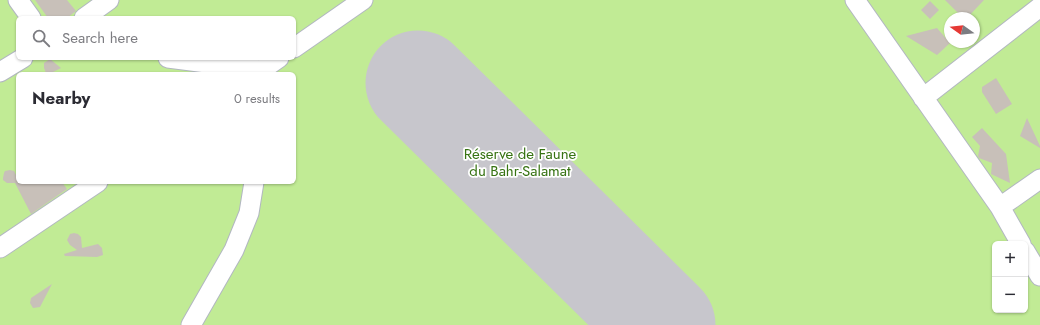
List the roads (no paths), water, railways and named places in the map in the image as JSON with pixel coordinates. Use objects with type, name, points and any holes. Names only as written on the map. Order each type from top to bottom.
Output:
[{"type":"street","points":[[18,0],[30,16]]},
{"type":"street","points":[[87,16],[109,0]]},
{"type":"street","points":[[296,47],[363,0]]},
{"type":"street","points":[[855,0],[1000,207],[1019,241]]},
{"type":"street","points":[[923,98],[1040,7]]},
{"type":"street","points":[[0,72],[20,60]]},
{"type":"street","points":[[180,60],[253,72]]},
{"type":"street","points":[[260,72],[276,60]]},
{"type":"street","points":[[1000,207],[1040,179]]},
{"type":"street","points":[[0,248],[95,184]]},
{"type":"street","points":[[191,325],[234,250],[249,214],[254,184]]},
{"type":"street","points":[[1028,256],[1040,276]]},
{"type":"park label","name":"Réserve de Faune du Bahr-Salamat","points":[[520,162]]}]
